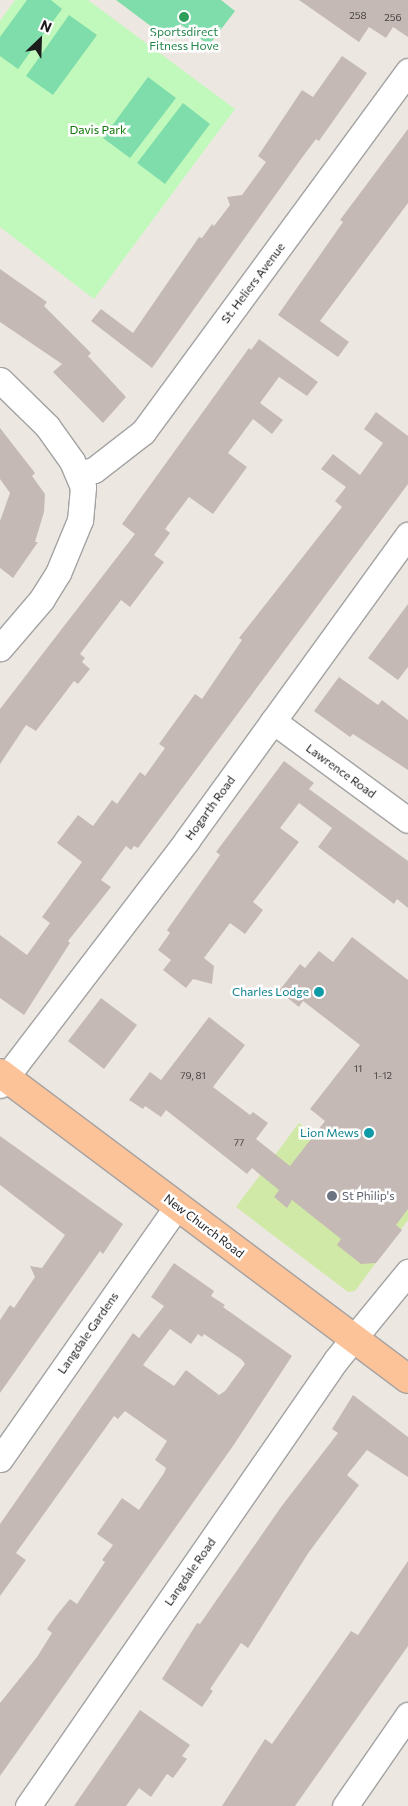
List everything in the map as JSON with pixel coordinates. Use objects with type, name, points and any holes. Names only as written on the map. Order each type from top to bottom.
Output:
[{"type":"main road","name":"New Church Road","points":[[2,1078],[408,1379]]},
{"type":"street","name":"St. Heliers Avenue","points":[[78,474],[94,470],[143,432],[408,71]]},
{"type":"street","points":[[0,380],[47,426],[78,474],[83,487],[83,504],[70,548],[42,599],[0,648]]},
{"type":"street","name":"Hogarth Road","points":[[2,1078],[273,721],[408,535]]},
{"type":"street","name":"Lawrence Road","points":[[273,721],[408,820]]},
{"type":"street","name":"Langdale Gardens","points":[[0,1459],[177,1206]]},
{"type":"street","name":"Langdale Road","points":[[28,1806],[336,1360],[408,1272]]},
{"type":"street","points":[[345,1806],[408,1715]]},
{"type":"green space","name":"Davis Park","points":[[15,0],[88,0],[235,109],[94,299],[0,227],[0,21]]},
{"type":"green space","points":[[27,0],[51,0],[62,9],[18,69],[0,56],[0,37]]},
{"type":"green space","name":"Sportsdirect Fitness Hove","points":[[116,0],[221,0],[235,11],[209,45],[180,24],[168,39]]},
{"type":"green space","points":[[69,15],[97,35],[53,95],[26,76]]},
{"type":"green space","points":[[148,77],[176,98],[130,158],[103,138]]},
{"type":"green space","points":[[183,103],[210,124],[165,184],[137,163]]},
{"type":"green space","points":[[299,1123],[408,1209],[408,1220],[355,1291],[348,1292],[236,1207]]},
{"type":"building","points":[[299,0],[408,0],[408,37],[393,27],[386,38],[369,27],[359,42]]},
{"type":"building","points":[[342,56],[367,73],[319,141],[316,139],[301,159],[152,368],[91,321],[101,309],[133,333],[199,237],[202,238],[212,224],[214,226],[230,205],[227,197],[242,195],[266,162],[258,156],[302,90],[313,97]]},
{"type":"building","points":[[408,129],[408,203],[320,321],[349,342],[338,357],[278,315],[343,222],[340,220]]},
{"type":"building","points":[[0,269],[47,302],[44,306],[91,353],[88,356],[126,397],[103,423],[53,372],[62,364],[0,322]]},
{"type":"building","points":[[259,339],[318,382],[307,396],[279,377],[260,403],[283,420],[272,434],[253,419],[228,453],[247,467],[213,514],[189,497],[165,529],[170,533],[154,555],[164,562],[130,607],[121,600],[80,654],[85,658],[82,662],[90,669],[78,684],[74,681],[36,731],[26,725],[0,764],[0,709],[135,534],[122,524],[249,348],[251,350]]},
{"type":"building","points":[[376,412],[408,436],[408,484],[138,848],[134,846],[131,850],[126,846],[101,880],[111,887],[68,941],[70,943],[24,1015],[0,998],[0,935],[27,955],[50,923],[42,917],[82,862],[57,843],[78,815],[93,826],[112,800],[117,804],[140,772],[145,776],[165,748],[159,744],[195,694],[202,699],[242,640],[239,638],[342,507],[335,501],[346,487],[321,469],[333,454],[360,475],[383,443],[364,429]]},
{"type":"building","points":[[0,428],[35,473],[32,476],[45,494],[44,512],[35,542],[38,542],[13,578],[0,568],[0,521],[10,493],[0,479]]},
{"type":"building","points":[[408,604],[408,667],[398,680],[368,658]]},
{"type":"building","points":[[339,677],[378,705],[382,700],[408,720],[408,770],[353,734],[350,737],[314,711]]},
{"type":"building","points":[[284,761],[314,783],[309,789],[408,861],[408,908],[397,899],[394,904],[318,847],[332,828],[299,803],[280,828],[299,842],[253,902],[263,910],[245,934],[230,923],[204,958],[214,966],[212,984],[193,979],[186,988],[163,970],[171,960],[158,950],[170,933],[167,930],[220,855],[216,852]]},
{"type":"building","points":[[352,937],[408,980],[408,1209],[396,1225],[402,1230],[376,1263],[361,1264],[337,1245],[341,1239],[292,1200],[287,1208],[274,1197],[279,1190],[252,1168],[247,1174],[166,1110],[161,1117],[145,1106],[143,1109],[129,1100],[150,1072],[161,1080],[209,1017],[245,1045],[213,1087],[250,1115],[253,1112],[268,1123],[256,1139],[290,1166],[325,1121],[310,1109],[360,1045],[303,1001],[299,1007],[279,991],[300,964],[305,968],[319,951],[333,962]]},
{"type":"building","points":[[101,998],[137,1025],[104,1069],[68,1041]]},
{"type":"building","points":[[0,1136],[123,1224],[103,1254],[100,1251],[0,1393],[0,1320],[10,1305],[14,1308],[35,1277],[30,1266],[42,1268],[65,1235],[0,1185]]},
{"type":"building","points":[[174,1263],[214,1291],[211,1296],[225,1305],[223,1307],[292,1356],[233,1446],[0,1776],[0,1703],[37,1657],[52,1633],[47,1629],[56,1616],[70,1599],[77,1604],[105,1562],[102,1560],[113,1545],[97,1534],[122,1498],[139,1510],[164,1473],[166,1468],[155,1460],[167,1441],[125,1411],[118,1419],[114,1416],[16,1553],[26,1560],[0,1596],[0,1524],[133,1333],[139,1338],[164,1306],[151,1297]],"holes":[[[170,1329],[191,1344],[198,1334],[202,1337],[204,1334],[241,1359],[245,1364],[225,1391],[219,1395],[186,1370],[174,1386],[143,1365]]]},
{"type":"building","points":[[353,1395],[408,1437],[408,1477],[367,1450],[347,1475],[359,1485],[309,1552],[248,1648],[241,1643],[210,1689],[213,1691],[202,1707],[162,1679],[197,1623],[200,1624],[281,1507],[338,1433],[332,1429]]},
{"type":"building","points":[[408,1561],[408,1646],[295,1806],[222,1806],[265,1739],[272,1744],[351,1631],[358,1635]]},
{"type":"building","points":[[140,1710],[190,1745],[182,1756],[187,1759],[173,1778],[167,1774],[151,1797],[139,1788],[126,1806],[74,1806]]},
{"type":"place","name":"Sportsdirect Fitness Hove","points":[[184,17]]},
{"type":"place","name":"Charles Lodge","points":[[319,992]]},
{"type":"place","name":"Lion Mews","points":[[369,1133]]},
{"type":"place","name":"St Philip's","points":[[332,1196]]}]
